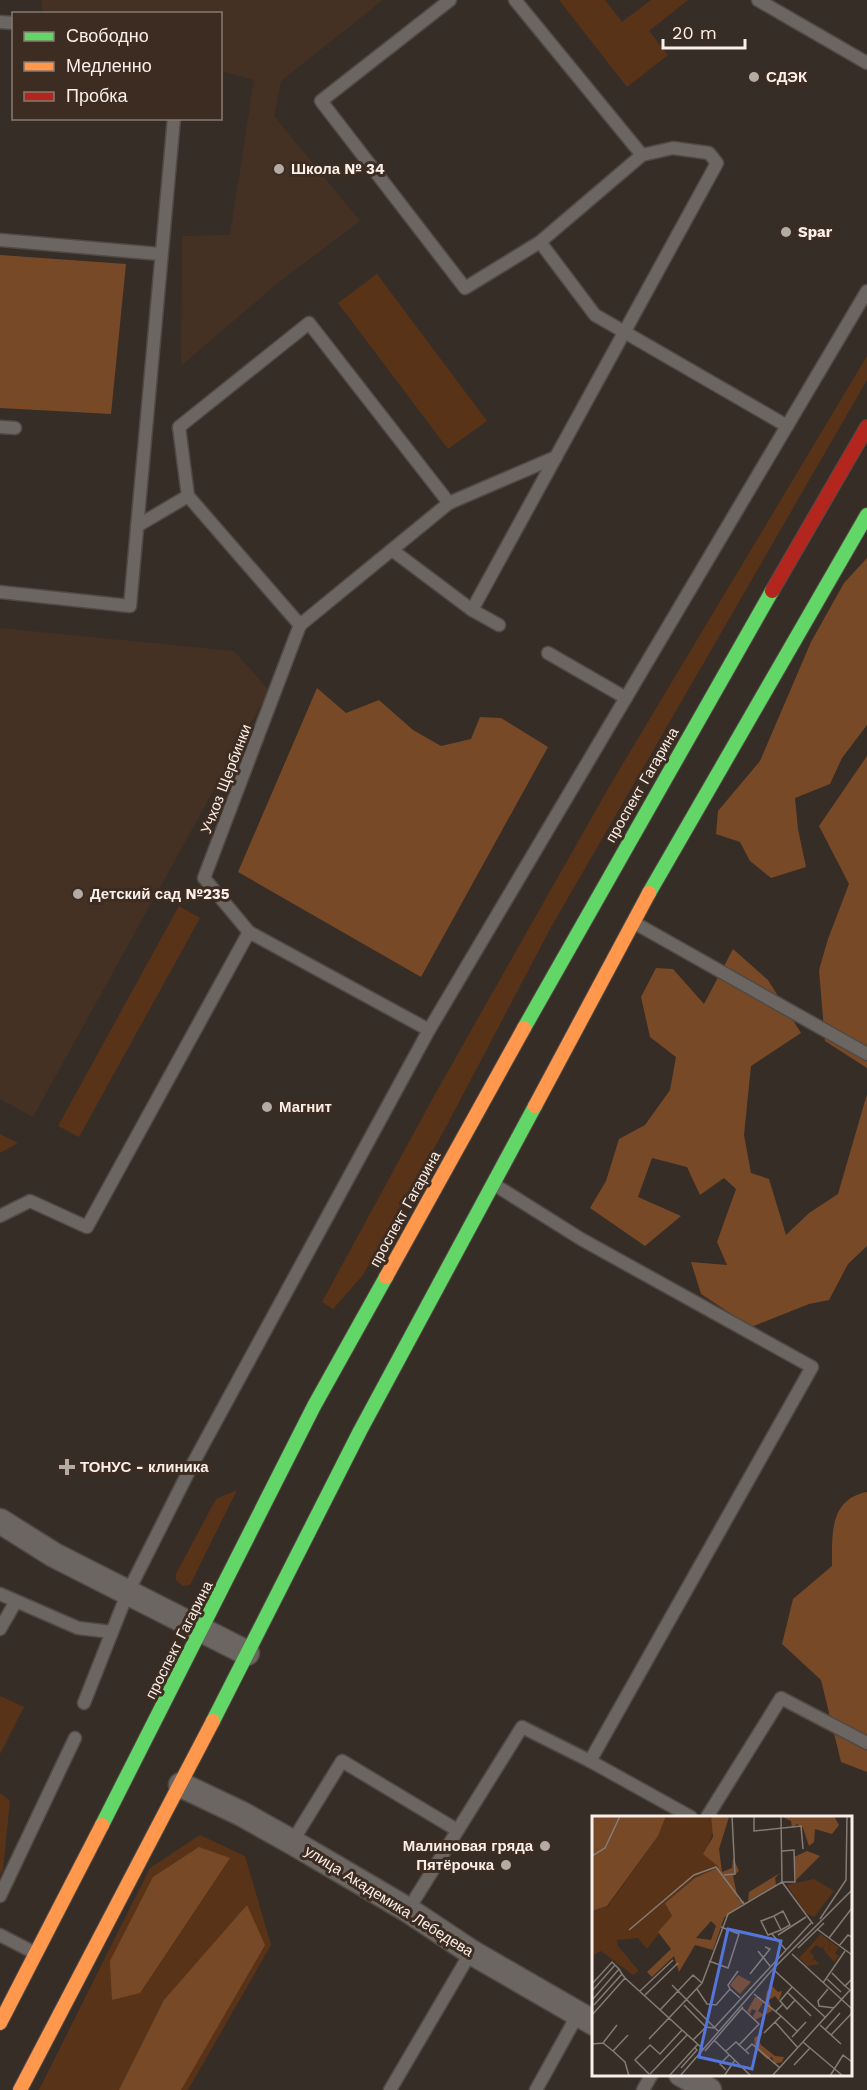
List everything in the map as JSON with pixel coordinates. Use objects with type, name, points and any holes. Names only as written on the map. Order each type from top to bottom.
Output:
[{"type":"main road","name":"проспект Гагарина","points":[[0,2023],[320,1396],[590,909],[867,427]]},
{"type":"main road","points":[[20,2090],[181,1785],[360,1431],[632,922],[867,515]]},
{"type":"street","points":[[0,1521],[54,1555],[248,1653]]},
{"type":"street","name":"улица Академика Лебедева","points":[[181,1785],[242,1814],[292,1842],[408,1910],[471,1952],[586,2018]]},
{"type":"street","points":[[684,2075],[709,2090]]},
{"type":"lane","points":[[450,0],[321,101],[465,288],[540,242],[642,155],[673,148],[709,153],[717,163],[472,610]]},
{"type":"lane","points":[[515,0],[642,155]]},
{"type":"lane","points":[[758,0],[867,63]]},
{"type":"lane","points":[[0,592],[130,606],[174,120]]},
{"type":"lane","points":[[0,240],[160,254]]},
{"type":"lane","points":[[540,242],[595,315],[787,426]]},
{"type":"lane","points":[[84,1704],[128,1592],[191,1467],[429,1030],[867,291]]},
{"type":"lane","points":[[449,503],[309,323],[179,427],[188,496],[300,625],[449,503],[556,457]]},
{"type":"lane","points":[[0,427],[15,428]]},
{"type":"lane","points":[[136,526],[188,496]]},
{"type":"lane","points":[[392,550],[472,610],[499,625]]},
{"type":"lane","name":"Учхоз Щербинки","points":[[249,932],[204,879],[300,625]]},
{"type":"lane","points":[[548,653],[626,698]]},
{"type":"lane","points":[[632,922],[867,1054]]},
{"type":"lane","points":[[0,1216],[30,1201],[87,1227],[249,932],[429,1030]]},
{"type":"lane","points":[[494,1184],[581,1239],[812,1367],[590,1761]]},
{"type":"lane","points":[[0,1594],[15,1603],[78,1628],[112,1632]]},
{"type":"lane","points":[[0,1629],[15,1603]]},
{"type":"lane","points":[[708,1816],[781,1698],[867,1743]]},
{"type":"lane","points":[[408,1910],[522,1727],[590,1761],[689,1816]]},
{"type":"lane","points":[[0,1896],[75,1738]]},
{"type":"lane","points":[[292,1842],[342,1761],[457,1830]]},
{"type":"lane","points":[[0,1935],[36,1953]]},
{"type":"lane","points":[[390,2090],[471,1952]]},
{"type":"lane","points":[[536,2090],[586,2018]]},
{"type":"lane","points":[[643,2090],[651,2075]]},
{"type":"shaded area","name":"Школа № 34","points":[[42,0],[383,0],[281,81],[274,116],[360,221],[279,282],[181,366],[182,236],[230,235],[254,80],[222,71],[222,12],[42,12]]},
{"type":"shaded area","points":[[559,0],[605,0],[622,22],[651,0],[688,0],[649,31],[668,55],[627,87]]},
{"type":"shaded area","points":[[0,255],[126,264],[111,414],[0,408]]},
{"type":"shaded area","points":[[377,274],[487,421],[448,449],[338,303]]},
{"type":"shaded area","points":[[867,356],[867,380],[550,929],[447,1125],[363,1275],[333,1309],[322,1302],[434,1096],[609,787]]},
{"type":"shaded area","points":[[867,558],[867,725],[842,758],[830,784],[795,798],[798,829],[806,867],[771,878],[750,861],[740,842],[716,834],[718,811],[760,761],[811,642],[844,583]]},
{"type":"shaded area","name":"Детский сад №235","points":[[0,628],[234,651],[269,690],[33,1117],[0,1099]]},
{"type":"shaded area","points":[[317,688],[346,713],[379,700],[413,730],[441,746],[471,739],[480,717],[501,718],[548,747],[421,977],[238,872]]},
{"type":"shaded area","points":[[867,756],[867,1068],[825,1041],[819,970],[849,884],[819,826]]},
{"type":"shaded area","points":[[179,906],[200,918],[79,1137],[58,1126]]},
{"type":"shaded area","points":[[733,949],[768,980],[801,1033],[751,1066],[744,1135],[751,1173],[769,1179],[786,1235],[809,1213],[838,1194],[867,1094],[867,1246],[848,1264],[829,1300],[809,1304],[751,1327],[701,1294],[691,1262],[727,1265],[717,1242],[736,1189],[724,1178],[700,1195],[687,1167],[652,1158],[638,1197],[681,1216],[645,1246],[590,1208],[606,1181],[619,1139],[645,1125],[670,1090],[676,1057],[650,1037],[641,997],[656,968],[673,969],[704,1004]]},
{"type":"shaded area","points":[[0,1134],[18,1143],[0,1153]]},
{"type":"shaded area","points":[[237,1490],[190,1585],[183,1586],[176,1580],[176,1574],[216,1499]]},
{"type":"shaded area","points":[[867,1492],[867,1772],[841,1762],[821,1680],[782,1644],[793,1599],[832,1566],[833,1531],[839,1511],[846,1502]]},
{"type":"shaded area","points":[[0,1696],[24,1707],[0,1754]]},
{"type":"shaded area","points":[[0,1793],[10,1801],[3,1869],[0,1875]]},
{"type":"shaded area","points":[[200,1835],[245,1856],[271,1945],[188,2090],[39,2090],[150,1868]]},
{"type":"shaded area","points":[[199,1847],[230,1858],[140,1993],[112,2000],[110,1961],[153,1877]]},
{"type":"shaded area","points":[[247,1905],[265,1945],[181,2090],[119,2090],[164,2000]]},
{"type":"traffic: fast","points":[[649,893],[867,515]]},
{"type":"traffic: fast","points":[[524,1028],[772,591]]},
{"type":"traffic: fast","points":[[213,1721],[360,1431],[535,1106]]},
{"type":"traffic: fast","points":[[102,1825],[314,1406],[386,1277]]},
{"type":"traffic: slow","points":[[535,1106],[649,893]]},
{"type":"traffic: slow","points":[[386,1277],[524,1028]]},
{"type":"traffic: slow","points":[[20,2090],[213,1721]]},
{"type":"traffic: slow","points":[[0,2023],[102,1825]]},
{"type":"traffic: jam","points":[[772,591],[867,427]]},
{"type":"place","name":"СДЭК","points":[[754,77]]},
{"type":"place","name":"Школа № 34","points":[[279,169]]},
{"type":"place","name":"Spar","points":[[786,232]]},
{"type":"place","name":"Детский сад №235","points":[[78,894]]},
{"type":"place","name":"Магнит","points":[[267,1107]]},
{"type":"place","name":"ТОНУС - клиника","points":[[67,1467]]},
{"type":"place","name":"Малиновая гряда","points":[[545,1846]]},
{"type":"place","name":"Пятёрочка","points":[[506,1865]]}]
